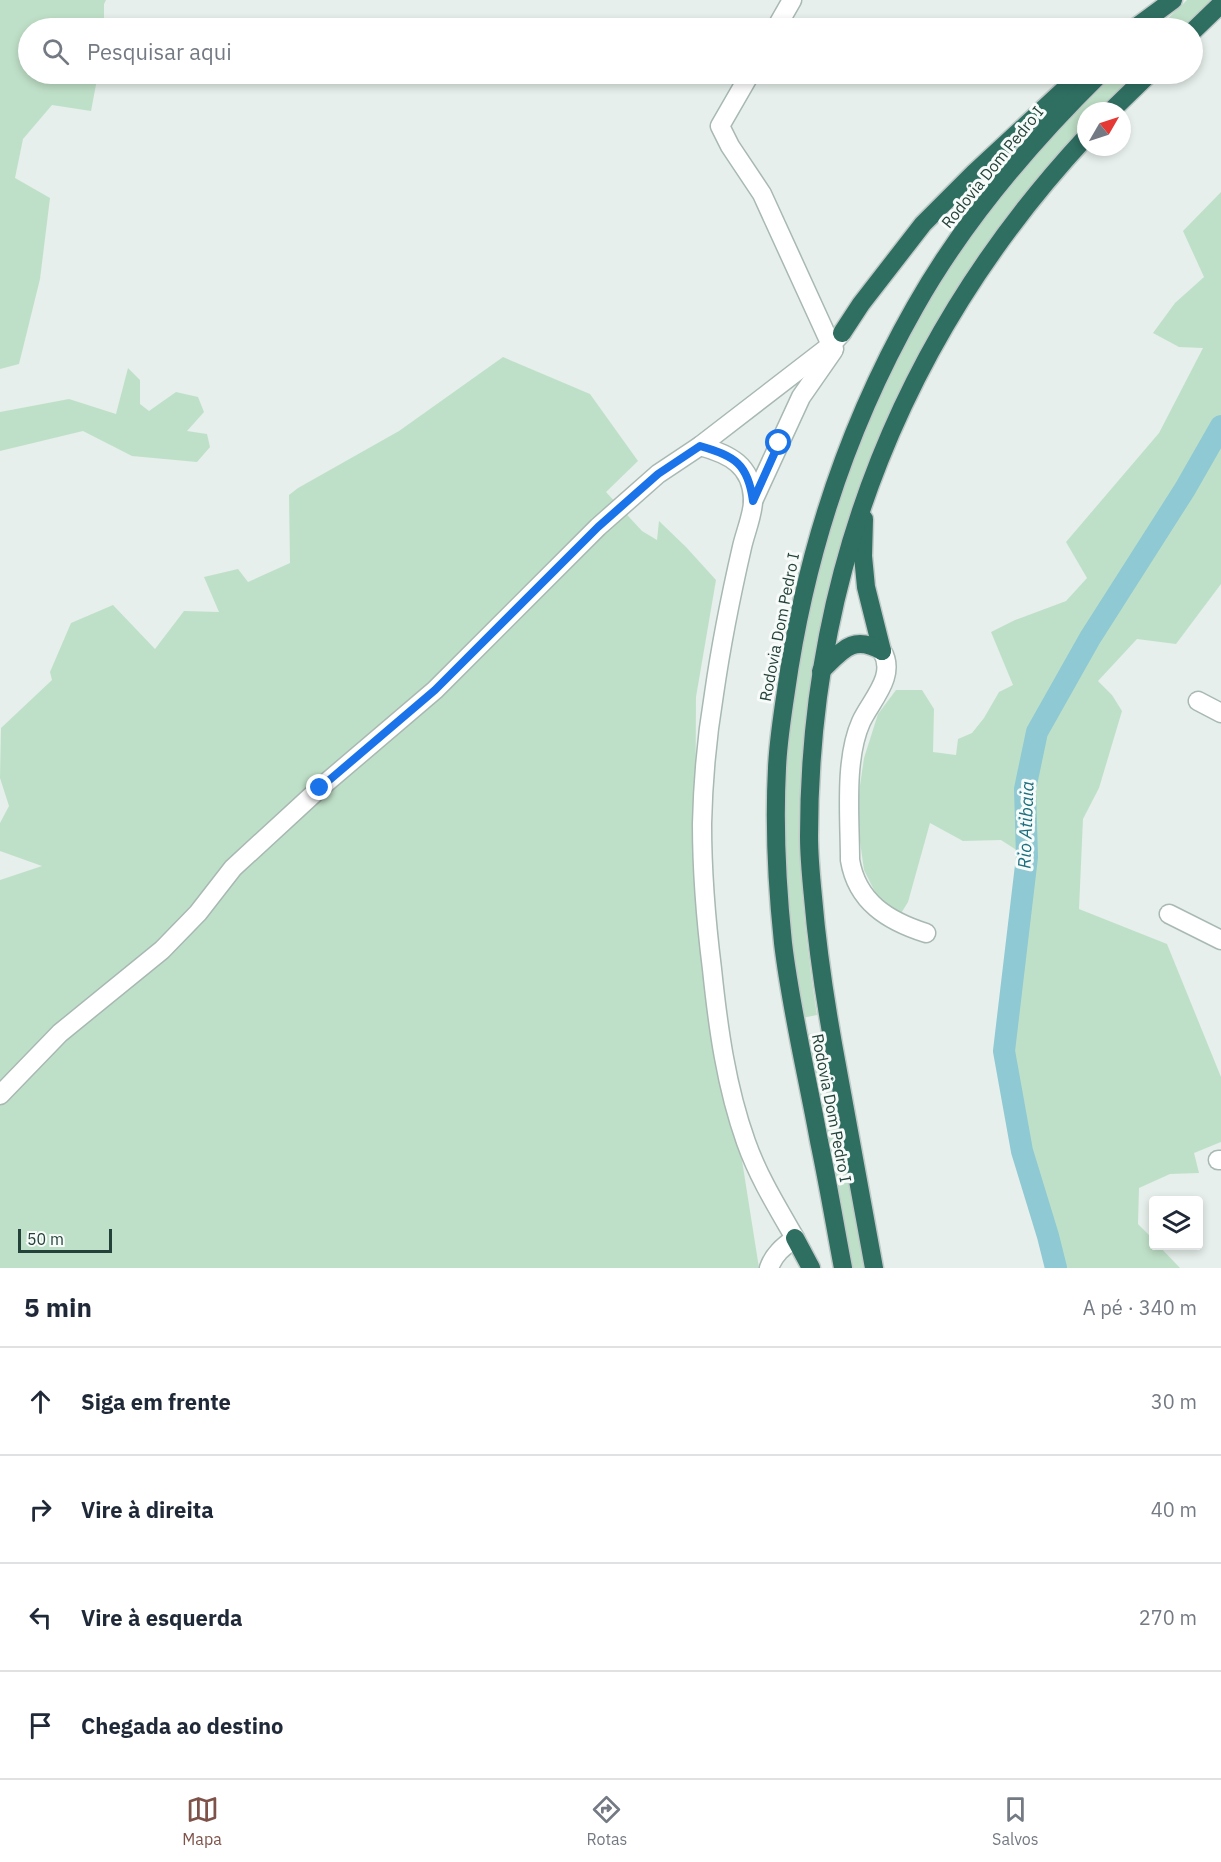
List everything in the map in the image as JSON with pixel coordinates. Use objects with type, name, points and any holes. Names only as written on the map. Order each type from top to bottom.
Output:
[{"type":"highway","points":[[1149,18],[1173,0]]},
{"type":"highway","points":[[1155,18],[1173,0]]},
{"type":"highway","points":[[1203,21],[1221,4]]},
{"type":"highway","points":[[836,342],[861,304],[923,224],[974,173],[1070,84]]},
{"type":"highway","name":"Rodovia Dom Pedro I","points":[[843,1268],[794,1011],[783,942],[778,873],[777,767],[798,617],[830,496],[868,401],[915,306],[967,227],[996,189],[1060,114],[1090,84]]},
{"type":"highway","points":[[1120,102],[1139,84]]},
{"type":"highway","name":"Rodovia Dom Pedro I","points":[[874,1268],[826,1006],[817,946],[808,839],[813,750],[821,671],[832,609],[864,500],[893,427],[915,381],[957,304],[986,261],[1041,189],[1077,147]]},
{"type":"highway","points":[[864,500],[863,556],[866,586],[882,651]]},
{"type":"highway","points":[[821,671],[851,645],[867,644],[882,651]]},
{"type":"highway","points":[[795,1238],[811,1268]]},
{"type":"street","points":[[782,18],[792,0]]},
{"type":"street","points":[[744,84],[720,126],[730,146],[762,194],[836,342]]},
{"type":"street","points":[[0,1095],[60,1033],[162,950],[198,913],[233,868],[320,788],[435,690],[598,527],[658,474],[700,446],[836,342]]},
{"type":"street","points":[[769,1268],[780,1249],[795,1238],[759,1173],[746,1143],[734,1103],[718,1029],[707,924],[702,825],[708,732],[723,640],[753,501],[801,397],[836,342]]},
{"type":"street","points":[[700,446],[722,452],[736,461],[751,483],[753,501]]},
{"type":"street","points":[[882,651],[887,669],[883,684],[861,721],[852,752],[850,860],[853,876],[868,901],[905,927],[926,933]]},
{"type":"street","points":[[1198,701],[1221,713]]},
{"type":"street","points":[[1169,914],[1221,939]]},
{"type":"green space","points":[[0,0],[106,0],[104,18],[18,18],[18,84],[96,84],[91,111],[52,105],[23,139],[15,178],[50,198],[40,279],[19,364],[0,369]]},
{"type":"green space","points":[[1187,0],[1213,0],[1194,18],[1168,18]]},
{"type":"green space","points":[[1101,84],[1128,84],[1109,102],[1084,102]]},
{"type":"green space","points":[[1077,109],[1077,136],[1033,185],[984,249],[955,293],[921,353],[890,415],[864,479],[842,545],[825,612],[812,680],[804,748],[800,817],[802,891],[817,1015],[802,1018],[785,894],[783,805],[787,728],[800,645],[831,519],[876,401],[920,316],[972,233],[1032,156]]},
{"type":"green space","points":[[1221,192],[1221,584],[1176,644],[1137,639],[1098,681],[1112,695],[1122,711],[1099,788],[1083,819],[1079,909],[1167,944],[1221,1077],[1221,1142],[1194,1153],[1199,1173],[1170,1174],[1139,1188],[1138,1224],[1149,1235],[1149,1250],[1163,1250],[1180,1268],[1053,1268],[1022,1151],[1004,1051],[1027,857],[1001,840],[963,841],[930,823],[908,902],[900,915],[878,898],[864,870],[856,813],[864,758],[878,714],[896,690],[922,690],[934,709],[933,752],[956,755],[958,739],[972,733],[999,692],[1013,685],[991,632],[1015,620],[1066,601],[1087,578],[1066,542],[1159,433],[1203,348],[1179,347],[1153,333],[1175,303],[1204,277],[1183,231]]},
{"type":"green space","points":[[503,357],[590,394],[638,461],[606,492],[642,531],[657,540],[659,521],[716,580],[696,697],[695,886],[706,979],[741,1154],[759,1268],[0,1268],[0,880],[42,866],[0,851],[0,823],[9,806],[0,778],[1,728],[52,680],[50,672],[71,623],[113,605],[155,649],[184,611],[219,612],[204,577],[238,569],[248,582],[290,563],[289,495],[399,431]]},
{"type":"green space","points":[[128,368],[140,380],[140,404],[149,411],[176,392],[198,397],[204,412],[187,431],[207,434],[210,447],[197,462],[132,456],[83,431],[0,451],[0,412],[69,399],[116,414]]},
{"type":"green space","points":[[820,1032],[865,1268],[848,1268],[806,1048],[810,1047],[808,1034]]},
{"type":"waterway","name":"Rio Atibaia","points":[[1056,1268],[1022,1151],[1004,1051],[1027,857],[1025,789],[1037,732],[1090,638],[1185,489],[1221,426]]},
{"type":"route","points":[[320,788],[435,690],[598,527],[658,474],[700,446],[722,452],[736,461],[745,472],[751,483],[753,501],[779,443]]}]
